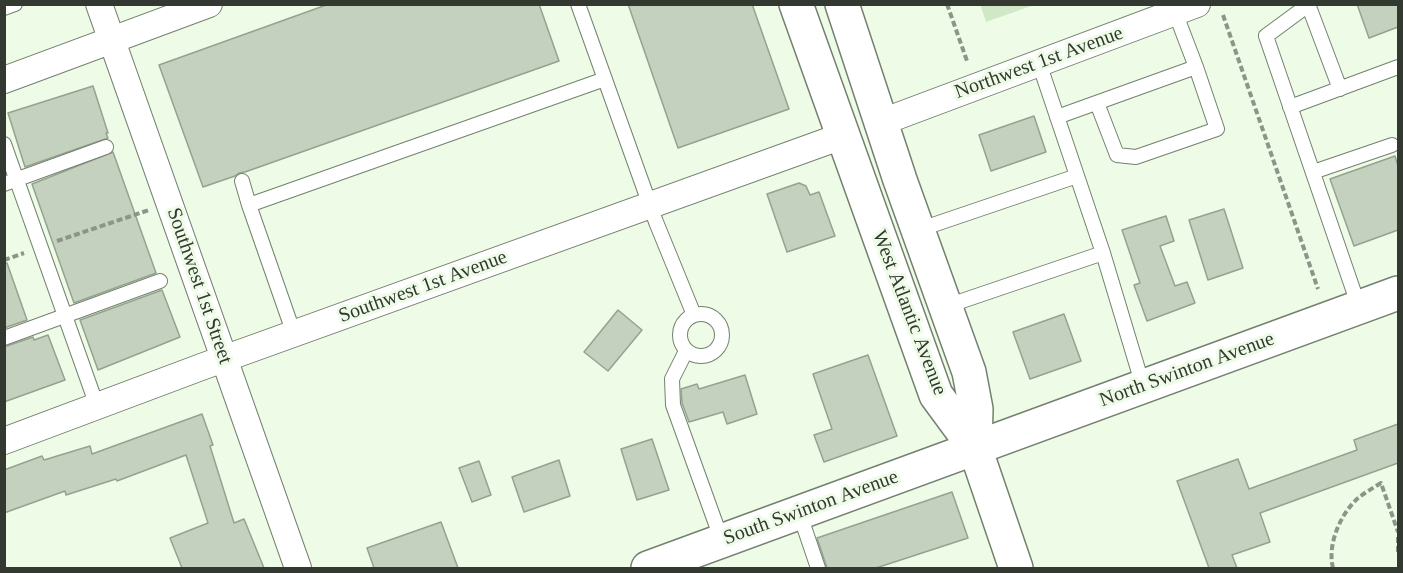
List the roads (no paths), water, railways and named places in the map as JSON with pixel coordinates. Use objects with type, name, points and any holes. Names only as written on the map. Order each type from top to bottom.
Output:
[{"type":"main road","name":"West Atlantic Avenue","points":[[796,4],[936,395],[975,448]]},
{"type":"main road","name":"West Atlantic Avenue","points":[[842,4],[900,180],[969,372],[976,409],[975,448]]},
{"type":"main road","points":[[824,87],[882,122]]},
{"type":"main road","points":[[842,136],[900,180]]},
{"type":"main road","name":"North Swinton Avenue","points":[[975,448],[1359,307],[1397,296]]},
{"type":"main road","points":[[975,448],[1016,568]]},
{"type":"main road","name":"South Swinton Avenue","points":[[648,568],[975,448]]},
{"type":"street","name":"Southwest 1st Street","points":[[99,4],[298,568]]},
{"type":"street","points":[[4,80],[209,4]]},
{"type":"street","name":"Northwest 1st Avenue","points":[[882,122],[1186,8]]},
{"type":"street","name":"Southwest 1st Avenue","points":[[4,441],[842,136]]},
{"type":"lane","points":[[4,8],[15,4]]},
{"type":"lane","points":[[578,4],[651,205],[694,315]]},
{"type":"lane","points":[[1340,89],[1308,5],[1266,36],[1359,307]]},
{"type":"lane","points":[[1097,103],[1117,155],[1136,157],[1217,129],[1196,67],[1186,8]]},
{"type":"lane","points":[[1039,63],[1103,253],[1143,386]]},
{"type":"lane","points":[[1057,117],[1196,67]]},
{"type":"lane","points":[[1290,107],[1398,67]]},
{"type":"lane","points":[[249,205],[605,79]]},
{"type":"lane","points":[[4,144],[11,182],[65,315],[97,406]]},
{"type":"lane","points":[[1313,172],[1392,145]]},
{"type":"lane","points":[[11,182],[106,147]]},
{"type":"lane","points":[[918,230],[1077,176]]},
{"type":"lane","points":[[242,181],[294,334]]},
{"type":"lane","points":[[946,306],[1103,253]]},
{"type":"lane","points":[[4,338],[160,281]]},
{"type":"lane","points":[[694,315],[708,315],[718,322],[722,329],[718,349],[699,357],[686,351],[682,345],[680,331],[688,319],[694,315]]},
{"type":"lane","points":[[686,351],[672,379],[673,405],[722,541]]},
{"type":"lane","points":[[799,513],[819,568]]}]
